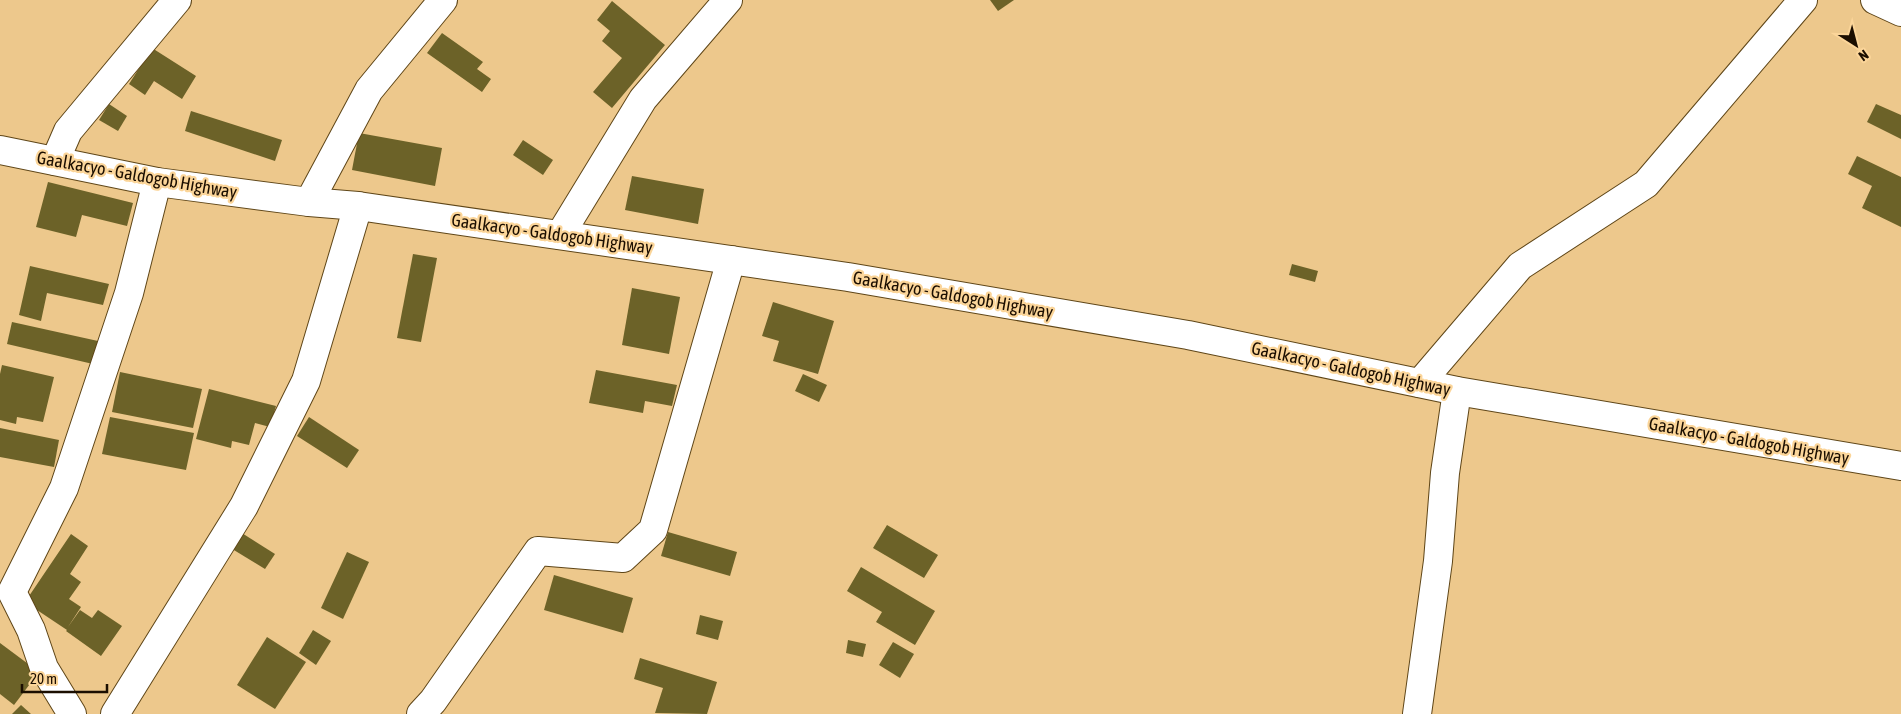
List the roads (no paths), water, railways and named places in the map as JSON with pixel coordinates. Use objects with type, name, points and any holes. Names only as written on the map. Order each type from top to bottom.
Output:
[{"type":"street","points":[[55,161],[68,131],[177,0]]},
{"type":"street","points":[[309,202],[369,90],[443,0]]},
{"type":"street","points":[[560,236],[643,99],[728,0]]},
{"type":"street","points":[[1420,383],[1520,266],[1646,184],[1803,0]]},
{"type":"street","points":[[1876,0],[1901,12]]},
{"type":"street","name":"Gaalkacyo - Galdogob Highway","points":[[0,150],[157,182],[309,202],[358,206],[848,277],[1188,335],[1458,391],[1901,466]]},
{"type":"street","points":[[72,714],[44,668],[31,630],[6,590],[64,488],[128,293],[157,182]]},
{"type":"street","points":[[116,714],[244,506],[306,381],[358,206]]},
{"type":"street","points":[[421,714],[433,701],[538,551],[623,558],[653,530],[731,260]]},
{"type":"street","points":[[1416,714],[1438,561],[1445,473],[1458,391]]}]
